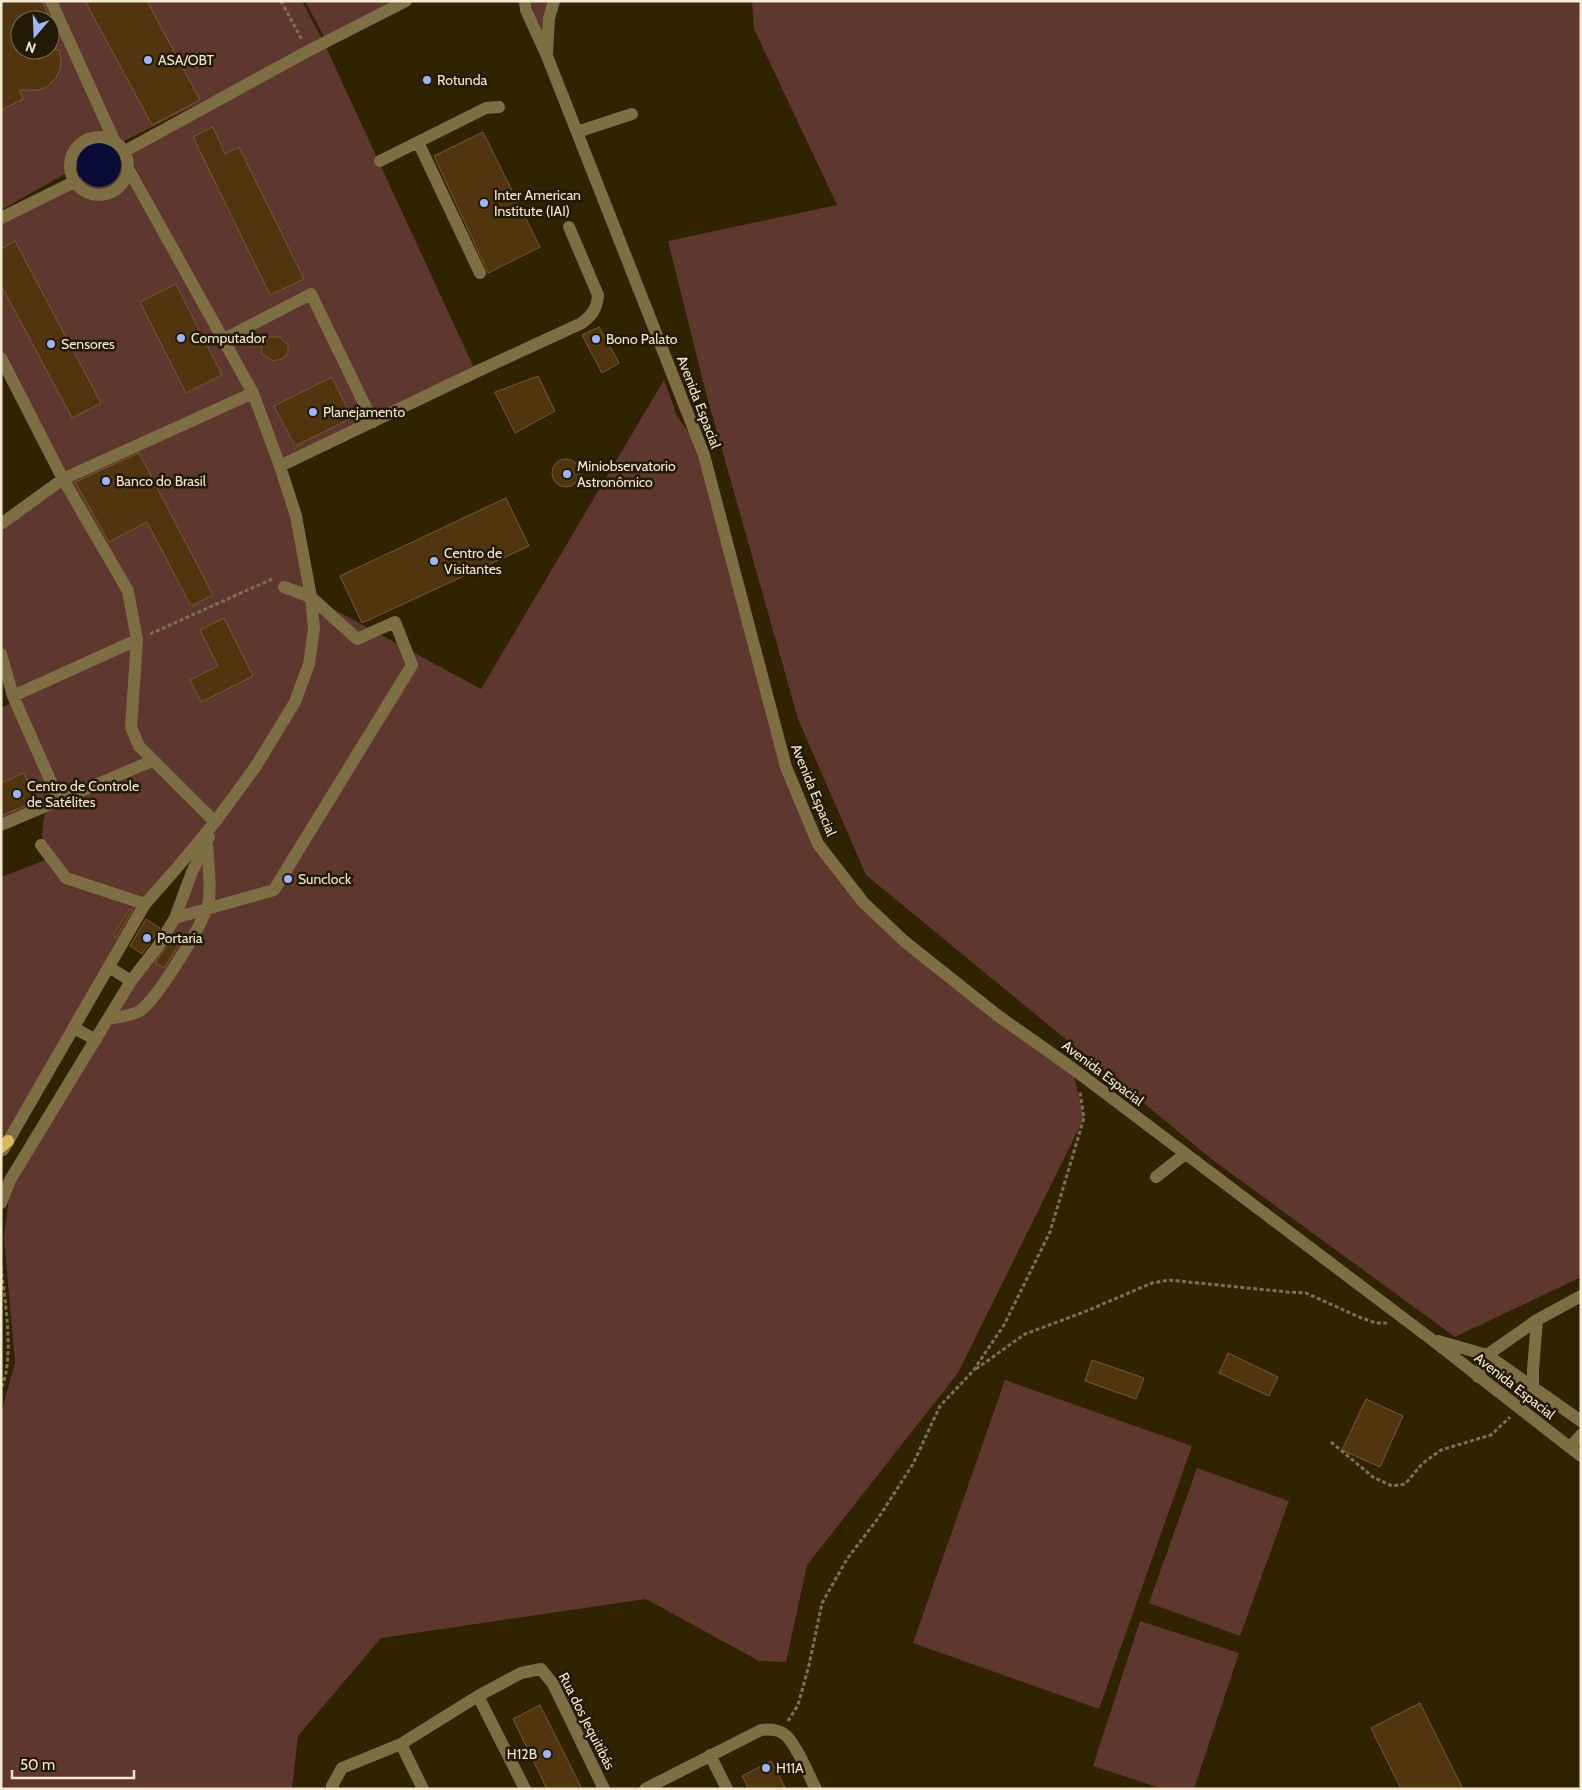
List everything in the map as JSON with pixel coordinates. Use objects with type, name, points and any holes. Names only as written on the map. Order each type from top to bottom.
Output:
[{"type":"lane","points":[[50,1],[114,140],[125,151],[128,160],[125,180],[119,188],[110,193],[90,194],[74,182],[70,163],[72,154],[78,146],[95,136],[114,140]]},
{"type":"lane","points":[[125,151],[308,51],[406,1]]},
{"type":"lane","name":"Avenida Espacial","points":[[525,1],[526,10],[547,56],[704,455],[786,767],[818,844],[863,902],[904,941],[997,1015],[1072,1068],[1431,1339],[1581,1456]]},
{"type":"lane","points":[[547,56],[550,18],[554,1]]},
{"type":"lane","points":[[380,161],[486,108],[499,107]]},
{"type":"lane","points":[[577,132],[632,114]]},
{"type":"lane","points":[[418,142],[480,273]]},
{"type":"lane","points":[[1,1152],[145,904],[215,822],[256,766],[295,702],[309,664],[314,628],[296,516],[253,393],[224,338],[128,170]]},
{"type":"lane","points":[[1,218],[74,182]]},
{"type":"lane","points":[[280,466],[582,323],[592,315],[598,306],[598,295],[569,227]]},
{"type":"lane","points":[[224,338],[311,294],[373,422]]},
{"type":"lane","points":[[1,358],[63,479],[128,591],[136,640],[131,727],[139,746],[215,822]]},
{"type":"lane","points":[[1,524],[63,479],[253,393]]},
{"type":"lane","points":[[175,918],[274,890],[412,665],[395,622],[357,639],[310,597],[281,582]]},
{"type":"lane","points":[[14,696],[136,640]]},
{"type":"lane","points":[[1,654],[14,696],[59,800]]},
{"type":"lane","points":[[1,825],[152,760]]},
{"type":"lane","points":[[1,1203],[10,1180],[131,981],[158,946],[175,918],[192,872],[215,822]]},
{"type":"lane","points":[[108,1019],[140,1012],[152,999],[202,920],[209,901],[207,841]]},
{"type":"lane","points":[[41,845],[66,878],[145,904]]},
{"type":"lane","points":[[109,967],[131,981]]},
{"type":"lane","points":[[74,1028],[96,1040]]},
{"type":"lane","points":[[1156,1177],[1185,1154]]},
{"type":"lane","points":[[1478,1377],[1487,1355],[1537,1320],[1581,1296]]},
{"type":"lane","points":[[1533,1387],[1537,1320]]},
{"type":"lane","name":"Avenida Espacial","points":[[1431,1339],[1487,1355],[1581,1421]]},
{"type":"lane","points":[[1570,1447],[1581,1435]]},
{"type":"lane","name":"Rua dos Jequitibás","points":[[478,1696],[521,1673],[541,1669],[553,1684],[604,1789]]},
{"type":"lane","points":[[333,1787],[342,1768],[401,1744],[478,1696],[525,1789]]},
{"type":"lane","points":[[645,1789],[761,1730],[770,1729],[781,1732],[790,1739],[816,1789]]},
{"type":"lane","points":[[401,1744],[423,1789]]},
{"type":"lane","points":[[710,1755],[728,1789]]},
{"type":"path","points":[[281,1],[308,51]]},
{"type":"path","points":[[136,640],[281,582]]},
{"type":"path","points":[[974,1371],[1004,1325],[1050,1232],[1084,1118],[1079,1090]]},
{"type":"path","points":[[1,1267],[9,1343],[4,1382],[1,1389]]},
{"type":"path","points":[[781,1732],[798,1705],[809,1665],[822,1603],[847,1558],[879,1517],[913,1464],[940,1406],[974,1371],[1025,1334],[1084,1312],[1152,1283],[1169,1280],[1306,1293],[1376,1323],[1407,1322]]},
{"type":"path","points":[[1331,1442],[1373,1477],[1392,1486],[1405,1484],[1423,1463],[1441,1450],[1491,1436],[1519,1408]]},
{"type":"shaded area","points":[[1,1],[302,1],[323,41],[120,143],[1,210]]},
{"type":"shaded area","points":[[305,1],[406,1],[327,42]]},
{"type":"shaded area","points":[[532,1],[550,1],[543,33],[533,10]]},
{"type":"shaded area","points":[[752,1],[1581,1],[1581,1277],[1455,1337],[1214,1161],[866,875],[798,719],[706,393],[668,241],[837,205],[754,29]]},
{"type":"shaded area","points":[[325,45],[475,370],[281,464],[254,391],[127,152]]},
{"type":"shaded area","points":[[99,143],[111,147],[117,153],[121,165],[117,177],[111,183],[99,187],[87,183],[81,177],[77,165],[81,153],[87,147]]},
{"type":"shaded area","points":[[123,154],[252,393],[280,466],[311,597],[481,689],[664,380],[677,416],[704,455],[786,767],[818,844],[863,902],[1072,1068],[1084,1118],[958,1373],[807,1565],[786,1662],[759,1661],[646,1599],[381,1638],[298,1736],[292,1789],[1,1789],[1,1413],[15,1363],[4,1238],[11,1180],[175,918],[214,824],[145,904],[1,1141],[1,877],[51,858],[41,845],[45,808],[1,828],[1,708],[119,649],[13,696],[1,654],[1,524],[65,475],[1,351],[1,221]]},
{"type":"shaded area","points":[[1005,1380],[1192,1446],[1099,1709],[913,1643]]},
{"type":"shaded area","points":[[1197,1468],[1289,1501],[1240,1636],[1149,1603]]},
{"type":"shaded area","points":[[1140,1621],[1239,1653],[1194,1789],[1163,1789],[1093,1766]]},
{"type":"building","points":[[1,1],[42,1],[46,10],[10,10],[10,60],[60,60],[60,56],[61,61],[60,69],[56,78],[47,87],[37,90],[19,90],[23,99],[1,110]]},
{"type":"building","name":"ASA/OBT","points":[[85,1],[147,1],[200,100],[152,125]]},
{"type":"building","points":[[213,127],[225,154],[239,147],[304,279],[270,295],[193,137]]},
{"type":"building","name":"Inter American Institute (IAI)","points":[[483,132],[540,247],[488,273],[434,156]]},
{"type":"building","name":"Sensores","points":[[15,241],[101,403],[72,418],[1,285],[1,249]]},
{"type":"building","name":"Computador","points":[[176,284],[222,375],[186,393],[140,302]]},
{"type":"building","points":[[599,327],[619,363],[602,373],[582,335]]},
{"type":"building","points":[[269,337],[280,337],[288,345],[288,354],[281,359],[273,361],[261,353],[262,345]]},
{"type":"building","points":[[538,376],[555,411],[515,433],[495,392]]},
{"type":"building","name":"Planejamento","points":[[332,377],[352,418],[295,446],[274,406]]},
{"type":"building","points":[[139,453],[213,595],[191,606],[147,522],[109,542],[75,482]]},
{"type":"building","name":"Miniobservatorio Astronômico","points":[[566,459],[576,463],[580,473],[576,483],[566,487],[556,483],[552,473],[556,463]]},
{"type":"building","name":"Centro de Visitantes","points":[[506,498],[529,546],[362,623],[340,576]]},
{"type":"building","points":[[224,618],[253,676],[201,702],[190,680],[218,666],[200,630]]},
{"type":"building","name":"Centro de Controle de Satélites","points":[[24,773],[36,801],[1,816],[1,783]]},
{"type":"building","points":[[130,909],[132,910],[116,937],[113,935]]},
{"type":"building","points":[[146,919],[160,928],[142,954],[130,946]]},
{"type":"building","points":[[173,937],[181,941],[164,968],[155,963]]},
{"type":"building","points":[[1228,1353],[1278,1377],[1269,1396],[1219,1373]]},
{"type":"building","points":[[1092,1360],[1144,1378],[1136,1399],[1085,1381]]},
{"type":"building","points":[[1366,1399],[1403,1416],[1380,1467],[1342,1450]]},
{"type":"building","points":[[1420,1703],[1463,1789],[1401,1789],[1371,1728]]},
{"type":"building","name":"H12B","points":[[540,1705],[582,1789],[547,1789],[513,1719]]},
{"type":"building","name":"H11A","points":[[771,1761],[786,1789],[749,1789],[742,1776]]},
{"type":"place","name":"ASA/OBT","points":[[148,60]]},
{"type":"place","name":"Rotunda","points":[[427,80]]},
{"type":"place","name":"Inter American Institute (IAI)","points":[[484,203]]},
{"type":"place","name":"Computador","points":[[181,338]]},
{"type":"place","name":"Bono Palato","points":[[596,339]]},
{"type":"place","name":"Sensores","points":[[51,344]]},
{"type":"place","name":"Planejamento","points":[[313,412]]},
{"type":"place","name":"Miniobservatorio Astronômico","points":[[567,474]]},
{"type":"place","name":"Banco do Brasil","points":[[106,481]]},
{"type":"place","name":"Centro de Visitantes","points":[[434,561]]},
{"type":"place","name":"Centro de Controle de Satélites","points":[[17,794]]},
{"type":"place","name":"Sunclock","points":[[288,879]]},
{"type":"place","name":"Portaria","points":[[147,938]]},
{"type":"place","name":"H12B","points":[[547,1754]]},
{"type":"place","name":"H11A","points":[[766,1768]]}]
